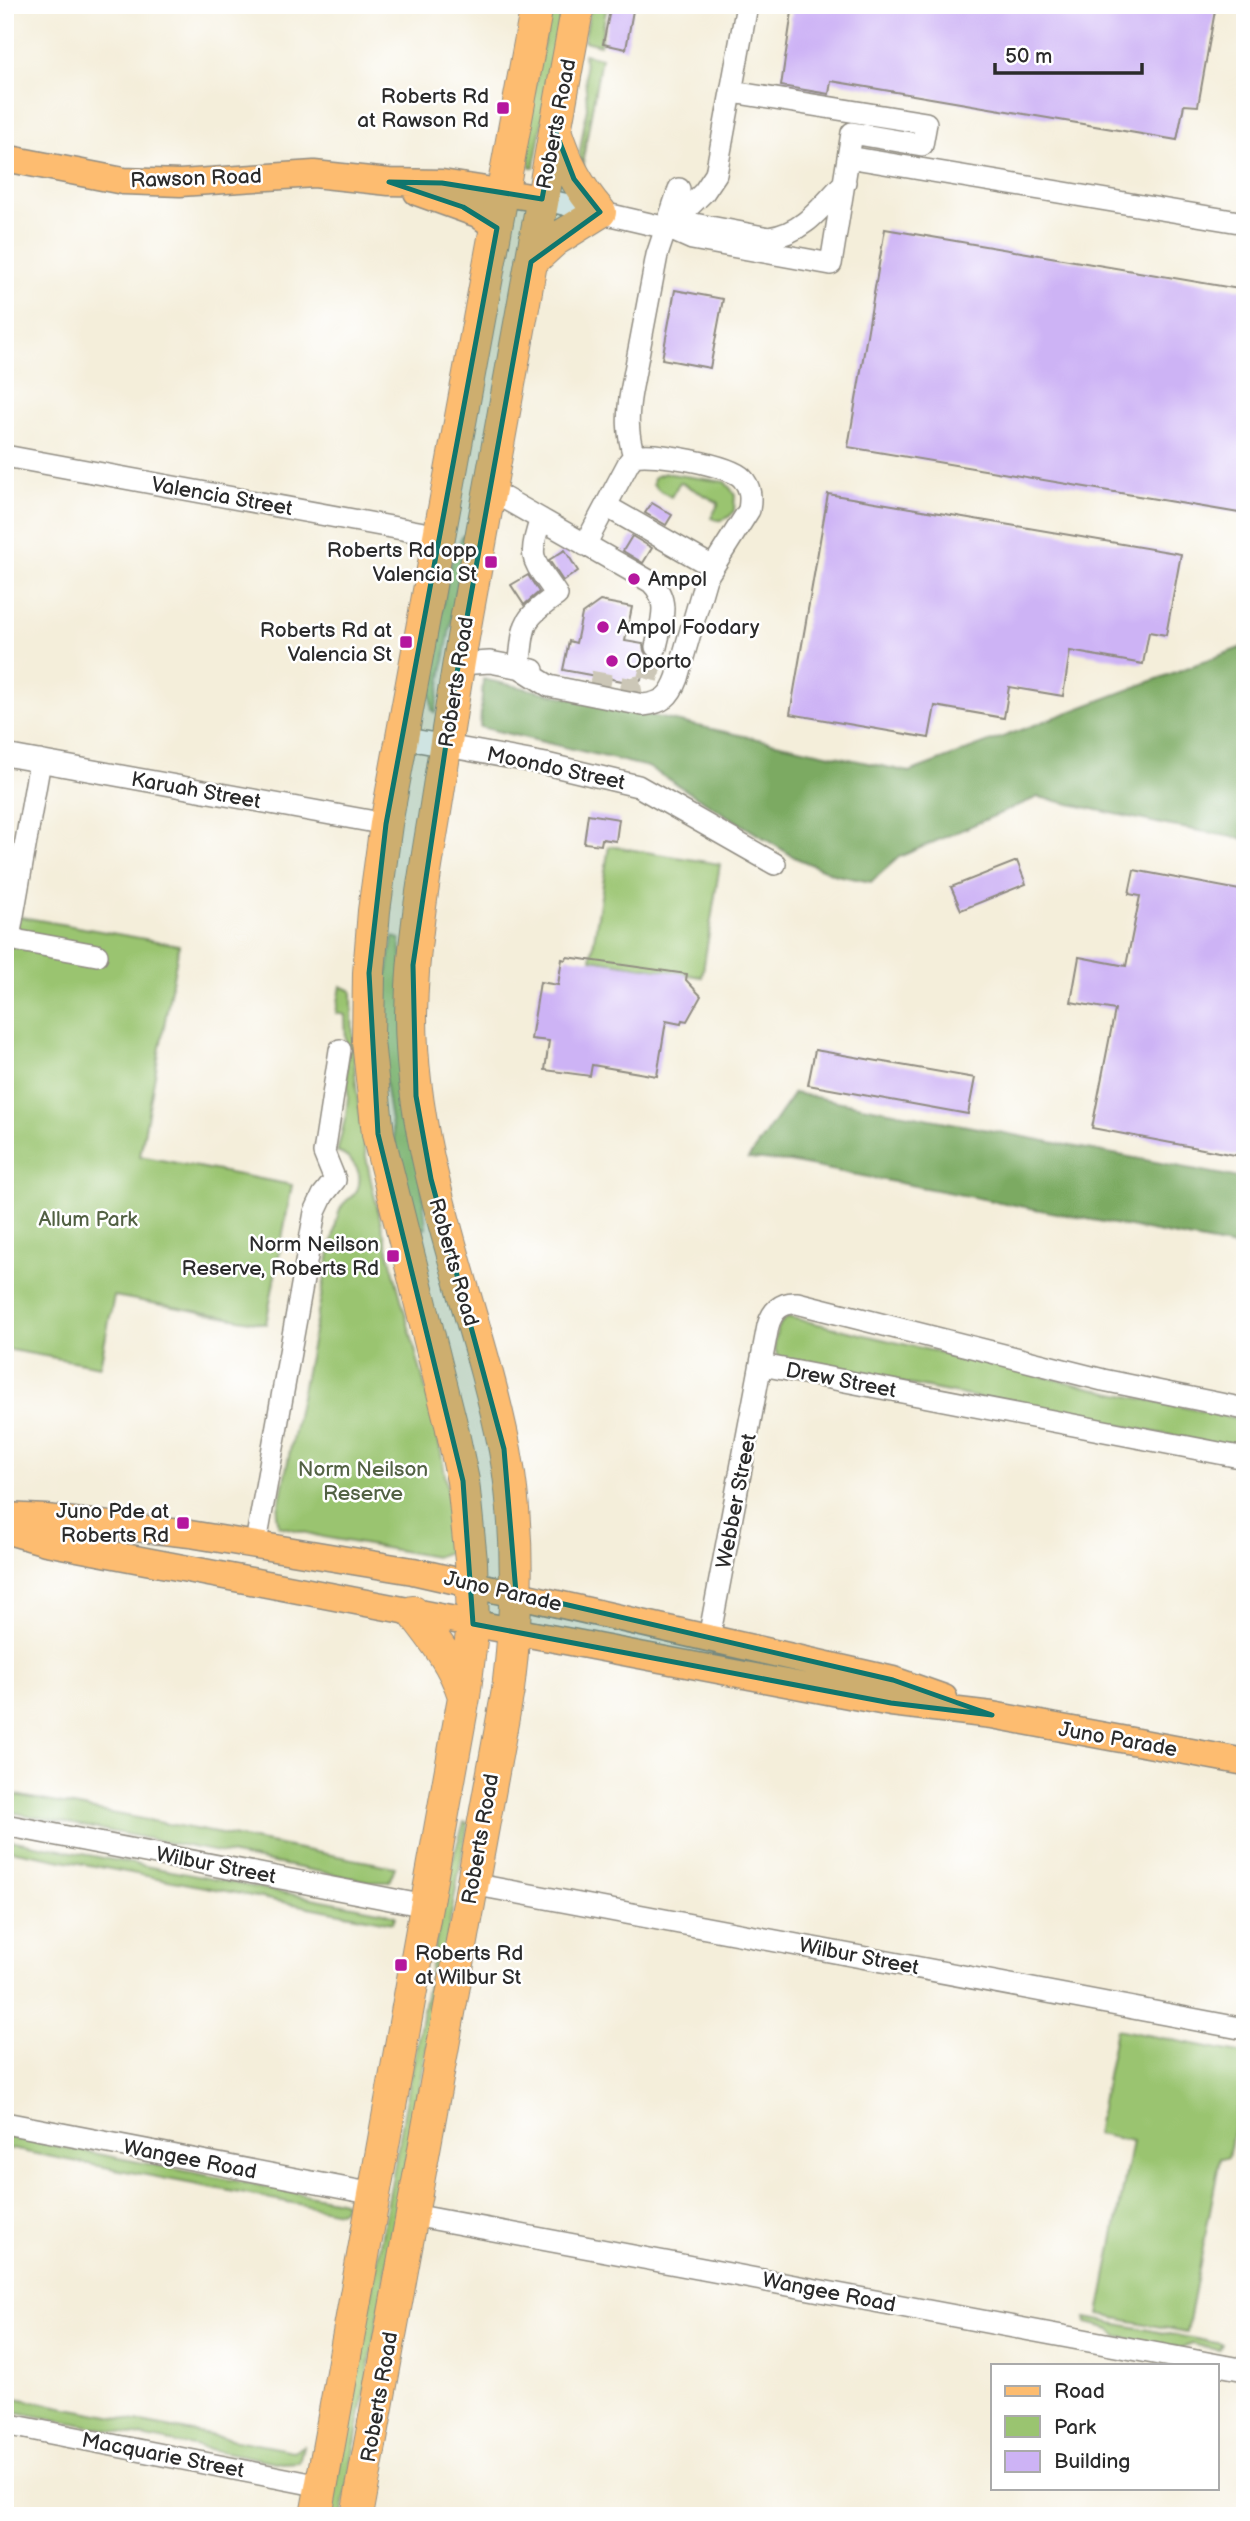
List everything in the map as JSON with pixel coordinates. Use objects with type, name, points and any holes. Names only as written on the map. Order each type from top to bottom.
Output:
[{"type":"highway","name":"Roberts Road","points":[[318,2501],[464,1697],[473,1624],[473,1583],[458,1455],[378,1134],[368,1041],[369,973],[374,911],[386,824],[537,5]]},
{"type":"highway","name":"Roberts Road","points":[[360,2515],[508,1690],[516,1594],[515,1528],[504,1449],[431,1179],[416,1096],[411,1015],[413,965],[417,919],[458,664],[578,5]]},
{"type":"highway","points":[[531,262],[555,240],[600,212],[574,179],[555,130]]},
{"type":"highway","points":[[413,1612],[452,1665],[464,1697]]},
{"type":"main road","name":"Rawson Road","points":[[5,158],[123,181],[180,183],[314,174],[389,182],[442,183],[542,199]]},
{"type":"main road","name":"Rawson Road","points":[[389,182],[463,207],[497,228]]},
{"type":"main road","name":"Juno Parade","points":[[5,1516],[72,1520],[256,1544],[473,1583],[893,1680],[992,1716]]},
{"type":"main road","name":"Juno Parade","points":[[5,1530],[46,1542],[891,1703],[992,1716],[1245,1762]]},
{"type":"street","points":[[667,228],[704,192],[716,174],[747,5]]},
{"type":"street","points":[[542,199],[667,228],[692,239],[831,264],[852,133],[922,145],[926,123],[732,92]]},
{"type":"street","points":[[848,158],[1245,223]]},
{"type":"street","points":[[667,228],[694,224],[769,238],[782,236],[804,224],[845,182]]},
{"type":"street","points":[[634,456],[627,414],[655,264],[679,189]]},
{"type":"street","points":[[519,667],[550,686],[643,705],[665,700],[673,691],[702,589],[749,510],[751,502],[748,485],[727,469],[652,454],[634,456],[586,545]]},
{"type":"street","name":"Valencia Street","points":[[5,456],[440,537]]},
{"type":"street","points":[[490,490],[659,589],[664,605],[656,647]]},
{"type":"street","points":[[606,506],[713,567]]},
{"type":"street","points":[[519,667],[528,617],[557,595],[534,559],[532,551],[541,519]]},
{"type":"street","points":[[458,664],[490,662],[590,681]]},
{"type":"street","name":"Moondo Street","points":[[402,738],[546,764],[638,786],[775,864]]},
{"type":"street","name":"Karuah Street","points":[[5,755],[386,824]]},
{"type":"street","points":[[40,761],[7,937],[97,955]]},
{"type":"street","points":[[256,1544],[315,1212],[323,1195],[335,1180],[324,1153],[340,1050]]},
{"type":"street","name":"Drew Street","points":[[1245,1409],[1103,1380],[790,1303],[775,1310],[770,1317],[762,1365],[1245,1458]]},
{"type":"street","name":"Webber Street","points":[[709,1638],[762,1365]]},
{"type":"street","name":"Wilbur Street","points":[[5,1825],[426,1906]]},
{"type":"street","name":"Wilbur Street","points":[[472,1884],[1245,2029]]},
{"type":"street","name":"Wangee Road","points":[[5,2123],[374,2194]]},
{"type":"street","name":"Wangee Road","points":[[413,2215],[1213,2364]]},
{"type":"street","name":"Wangee Road","points":[[1218,2365],[1245,2370]]},
{"type":"street","name":"Macquarie Street","points":[[5,2424],[318,2501]]},
{"type":"highlighted area","points":[[555,130],[574,179],[600,212],[531,262],[455,684],[413,965],[416,1096],[431,1179],[504,1449],[516,1593],[893,1680],[992,1715],[891,1703],[473,1624],[463,1481],[378,1134],[369,973],[386,824],[497,228],[463,207],[389,182],[442,183],[542,199]]},
{"type":"green space","points":[[554,5],[563,5],[534,167],[530,167],[528,152],[531,110],[539,62]]},
{"type":"green space","points":[[591,5],[607,5],[600,45],[584,41]]},
{"type":"green space","points":[[584,54],[601,58],[583,159],[584,167],[579,156],[587,108]]},
{"type":"green space","points":[[665,473],[725,482],[735,494],[734,511],[724,519],[711,518],[719,503],[680,482],[671,497],[653,484],[654,477]]},
{"type":"green space","points":[[462,536],[466,537],[435,713],[432,710],[430,682],[433,655],[450,566]]},
{"type":"green space","points":[[1245,646],[1245,839],[1038,797],[899,857],[871,882],[836,875],[796,858],[648,767],[480,727],[483,679],[909,772]]},
{"type":"green space","points":[[609,846],[720,864],[702,977],[591,959]]},
{"type":"green space","name":"Allum Park","points":[[5,914],[179,945],[140,1156],[292,1185],[266,1324],[114,1296],[100,1366],[5,1349]]},
{"type":"green space","points":[[393,937],[400,939],[426,1228],[416,1231],[392,1125],[384,1072],[382,1018]]},
{"type":"green space","name":"Norm Neilson Reserve","points":[[341,986],[352,991],[356,1084],[370,1176],[444,1466],[452,1551],[435,1557],[323,1537],[279,1526],[277,1515],[337,1219],[342,1206],[356,1192],[359,1183],[356,1166],[337,1152],[348,1096],[345,1015],[336,1013]]},
{"type":"green space","points":[[794,1093],[1245,1179],[1245,1249],[789,1162],[748,1159]]},
{"type":"green space","points":[[788,1317],[1109,1392],[1245,1420],[1245,1450],[779,1359],[775,1348],[777,1330]]},
{"type":"green space","points":[[5,1793],[395,1867],[389,1882],[373,1882],[5,1811]]},
{"type":"green space","points":[[464,1822],[468,1823],[342,2516],[330,2516],[448,1875]]},
{"type":"green space","points":[[5,1839],[395,1916],[393,1923],[5,1849]]},
{"type":"green space","points":[[1116,2029],[1245,2054],[1245,2070],[1228,2158],[1220,2158],[1187,2332],[1099,2315],[1132,2141],[1096,2134]]},
{"type":"green space","points":[[5,2136],[339,2201],[345,2203],[344,2209],[339,2212],[5,2148]]},
{"type":"green space","points":[[1086,2318],[1222,2344],[1219,2350],[1191,2344],[1183,2348],[1118,2337],[1111,2329],[1087,2323]]},
{"type":"green space","points":[[5,2396],[293,2451],[303,2446],[299,2462],[281,2463],[5,2410]]},
{"type":"building","points":[[611,5],[634,5],[626,49],[603,44]]},
{"type":"building","points":[[793,5],[1216,5],[1198,106],[1184,105],[1177,140],[831,81],[829,94],[781,86]]},
{"type":"building","points":[[885,229],[1245,290],[1245,514],[848,447]]},
{"type":"building","points":[[675,290],[723,299],[710,368],[662,359]]},
{"type":"building","points":[[828,494],[1181,554],[1166,635],[1149,632],[1143,664],[1070,651],[1063,696],[1009,687],[1004,718],[935,706],[929,738],[790,714]]},
{"type":"building","points":[[652,503],[672,515],[666,525],[645,513]]},
{"type":"building","points":[[632,536],[652,548],[643,563],[623,551]]},
{"type":"building","points":[[565,550],[578,571],[563,581],[549,560]]},
{"type":"building","points":[[528,575],[539,592],[524,605],[511,585]]},
{"type":"building","points":[[600,601],[632,607],[625,641],[643,644],[648,657],[660,659],[657,674],[643,671],[641,680],[629,678],[628,682],[563,670],[569,641],[576,643],[582,614]]},
{"type":"building","points":[[588,814],[619,819],[616,841],[602,839],[601,845],[584,843]]},
{"type":"building","points":[[1017,861],[1026,884],[961,910],[951,887]]},
{"type":"building","points":[[1134,870],[1245,891],[1245,1157],[1092,1128],[1115,1010],[1071,1002],[1079,957],[1126,966],[1140,896],[1129,894]]},
{"type":"building","points":[[567,957],[687,974],[686,980],[701,996],[687,1021],[682,1020],[681,1024],[666,1021],[657,1076],[592,1065],[590,1076],[545,1070],[549,1041],[531,1039],[540,982],[558,985],[562,959],[566,960]]},
{"type":"building","points":[[815,1050],[975,1078],[968,1114],[808,1085]]},
{"type":"tunnel","points":[[590,681],[629,688],[644,685],[656,647]]},
{"type":"place","name":"Roberts Rd at Rawson Rd","points":[[503,108]]},
{"type":"place","name":"Roberts Rd opp Valencia St","points":[[491,562]]},
{"type":"place","name":"Ampol","points":[[634,579]]},
{"type":"place","name":"Ampol Foodary","points":[[603,627]]},
{"type":"place","name":"Roberts Rd at Valencia St","points":[[406,642]]},
{"type":"place","name":"Oporto","points":[[612,661]]},
{"type":"place","name":"Norm Neilson Reserve, Roberts Rd","points":[[393,1256]]},
{"type":"place","name":"Juno Pde at Roberts Rd","points":[[183,1523]]},
{"type":"place","name":"Roberts Rd at Wilbur St","points":[[401,1965]]}]
